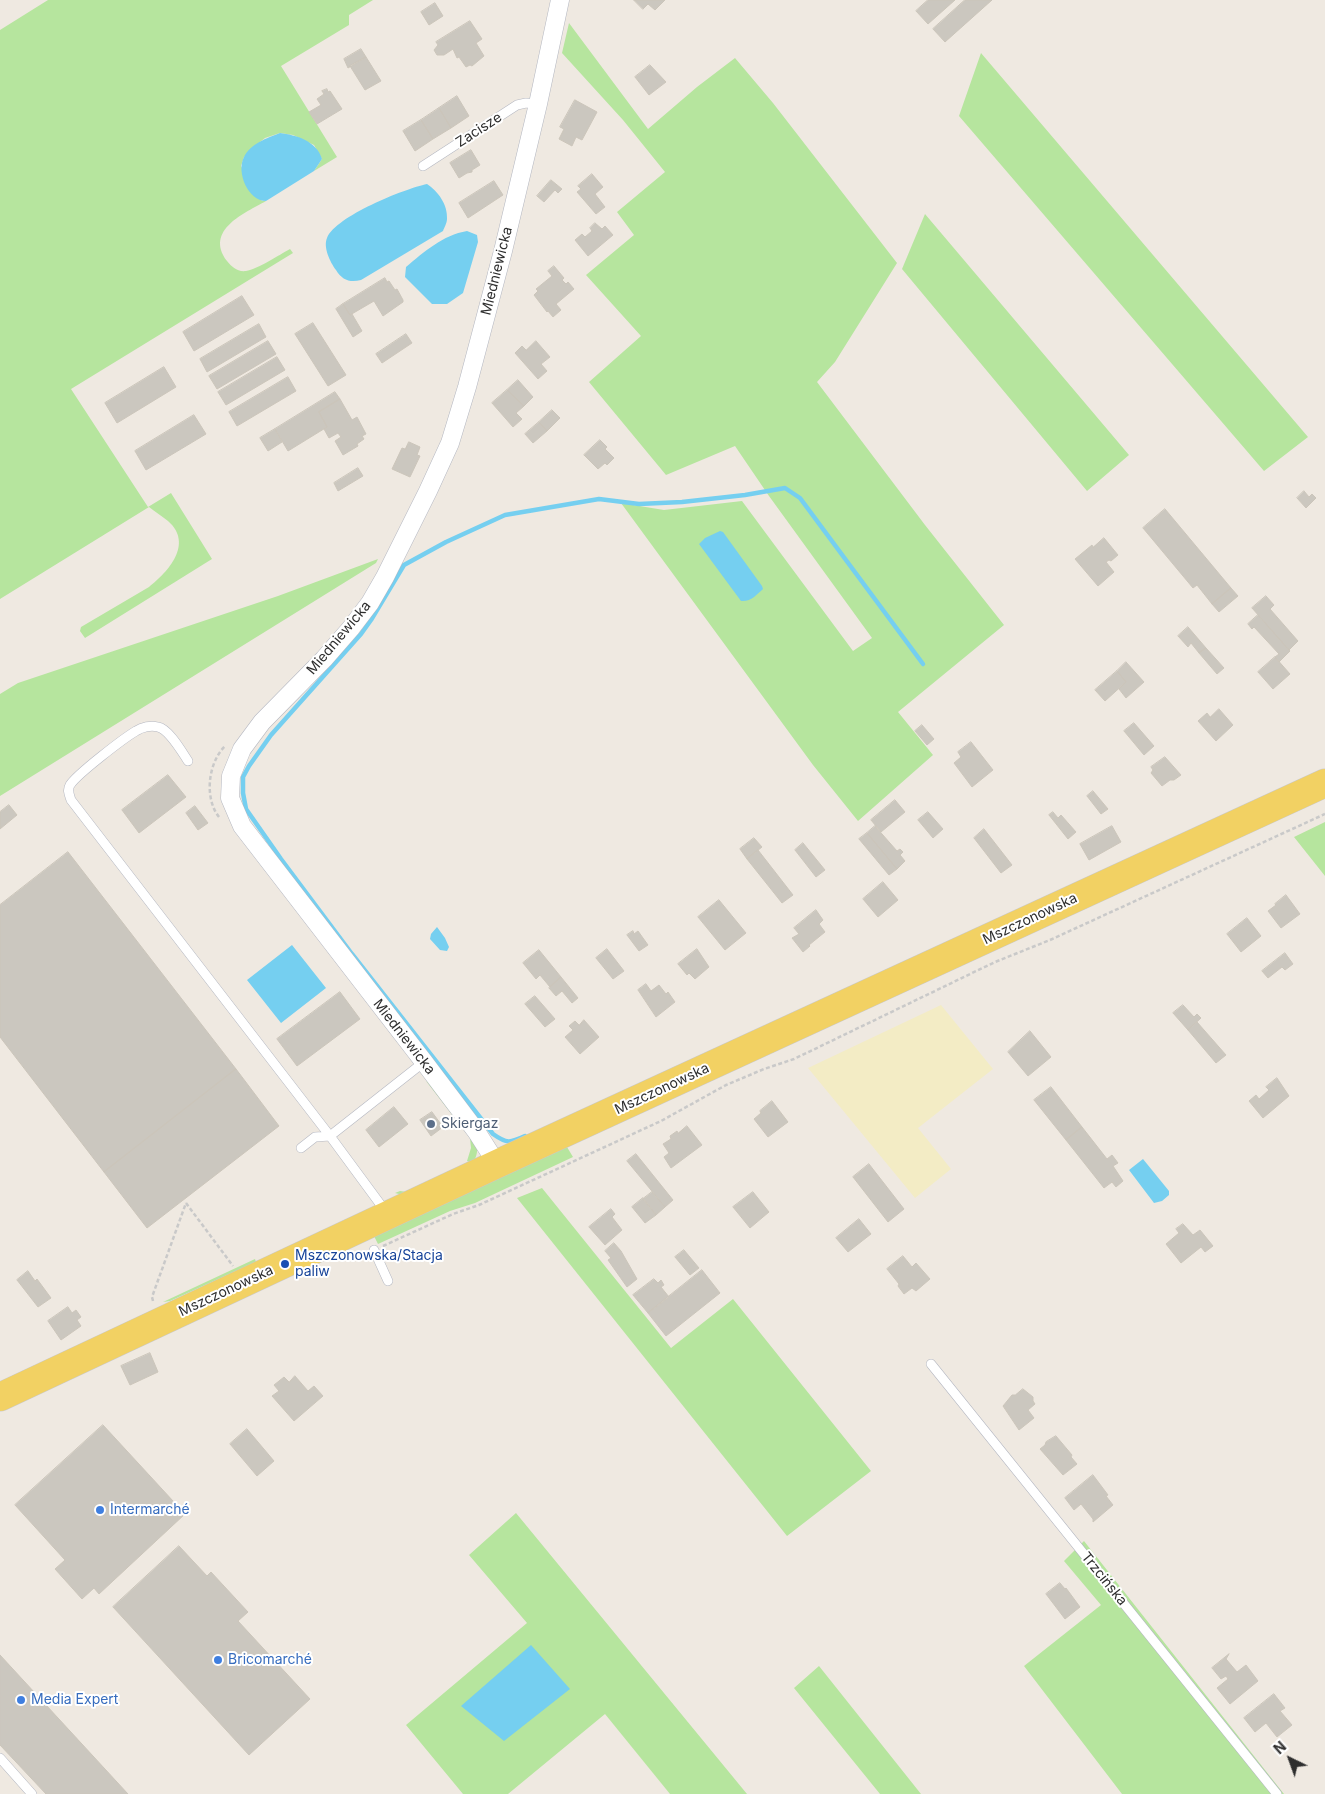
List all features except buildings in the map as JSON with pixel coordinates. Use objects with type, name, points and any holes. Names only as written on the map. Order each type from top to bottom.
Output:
[{"type":"main road","name":"Mszczonowska","points":[[0,1396],[497,1164],[1325,783]]},
{"type":"street","name":"Miedniewicka","points":[[497,1164],[476,1131],[424,1062],[242,826],[230,798],[231,776],[242,750],[262,722],[324,659],[370,603],[428,491],[450,443],[503,251],[538,104],[560,0]]},
{"type":"lane","name":"Zacisze","points":[[423,166],[517,105],[526,102],[538,104]]},
{"type":"lane","points":[[188,761],[168,732],[160,727],[149,726],[136,730],[81,773],[70,786],[68,791],[70,800],[330,1136],[389,1216]]},
{"type":"lane","points":[[301,1148],[315,1137],[330,1136],[424,1062]]},
{"type":"lane","points":[[374,1250],[388,1281]]},
{"type":"lane","name":"Trzcińska","points":[[931,1364],[1277,1794]]},
{"type":"lane","points":[[0,1758],[32,1794]]},
{"type":"path","points":[[210,783],[218,754],[228,744]]},
{"type":"path","points":[[374,1250],[453,1214],[479,1206],[666,1118],[726,1085],[794,1059],[986,966],[1044,943],[1325,814]]},
{"type":"path","points":[[154,1304],[152,1296],[186,1203],[233,1266]]},
{"type":"green space","points":[[48,0],[373,0],[349,15],[349,25],[281,66],[337,157],[314,171],[322,159],[314,145],[293,135],[280,133],[265,138],[255,146],[244,157],[241,166],[262,201],[266,201],[238,217],[224,232],[220,240],[221,250],[227,261],[235,269],[246,271],[262,265],[290,249],[293,253],[71,389],[148,507],[171,493],[212,559],[85,638],[80,631],[81,627],[149,587],[164,574],[175,557],[179,539],[168,521],[149,507],[0,599],[0,30]]},
{"type":"green space","points":[[569,23],[648,129],[697,87],[735,58],[773,103],[897,263],[835,362],[817,382],[925,525],[1004,625],[898,712],[933,755],[858,821],[813,765],[621,503],[664,510],[742,501],[853,651],[872,638],[735,446],[666,475],[589,382],[641,336],[586,275],[634,235],[617,212],[665,172],[623,120],[562,53]]},
{"type":"green space","points":[[981,53],[1308,437],[1264,471],[959,116]]},
{"type":"green space","points":[[925,214],[1129,455],[1087,491],[902,269]]},
{"type":"green space","points":[[378,559],[376,563],[0,796],[0,694],[18,683],[278,596]]},
{"type":"green space","points":[[1325,822],[1325,876],[1294,837]]},
{"type":"green space","points":[[426,1081],[467,1133],[477,1148],[477,1153],[472,1165],[403,1195],[395,1193],[400,1191],[407,1192],[470,1162],[467,1161],[471,1148],[470,1138]]},
{"type":"green space","points":[[563,1146],[567,1147],[573,1157],[475,1203],[450,1211],[378,1244],[372,1232]]},
{"type":"green space","points":[[542,1188],[671,1348],[733,1299],[871,1471],[787,1536],[517,1198]]},
{"type":"green space","points":[[255,1259],[256,1262],[170,1301],[163,1302]]},
{"type":"green space","points":[[516,1513],[747,1794],[670,1794],[605,1714],[508,1794],[463,1794],[406,1725],[527,1623],[469,1555]]},
{"type":"green space","points":[[1084,1541],[1284,1794],[1122,1794],[1024,1666],[1101,1605],[1064,1561]]},
{"type":"green space","points":[[819,1666],[921,1794],[880,1794],[794,1688]]},
{"type":"sand","points":[[941,1005],[993,1069],[918,1128],[951,1169],[915,1198],[808,1068]]},
{"type":"water","points":[[280,133],[293,135],[311,143],[322,159],[314,171],[266,201],[260,200],[245,185],[242,163],[250,148],[264,139]]},
{"type":"water","points":[[427,184],[435,190],[446,209],[447,221],[443,231],[361,280],[350,281],[341,276],[332,263],[327,250],[327,238],[333,230],[343,221],[388,197]]},
{"type":"water","points":[[467,231],[477,235],[478,242],[463,293],[447,304],[432,304],[405,277],[406,267],[442,240]]},
{"type":"water","points":[[720,531],[723,532],[762,586],[763,589],[751,599],[741,601],[699,544],[705,538]]},
{"type":"water","points":[[437,927],[449,947],[447,951],[440,950],[430,939],[431,934]]},
{"type":"water","points":[[292,945],[326,988],[281,1023],[247,980]]},
{"type":"water","points":[[1143,1159],[1169,1191],[1169,1195],[1162,1201],[1154,1203],[1129,1170]]},
{"type":"water","points":[[531,1645],[570,1689],[504,1741],[461,1706]]},
{"type":"waterway","points":[[525,1136],[516,1140],[505,1141],[493,1134],[352,954],[246,809],[243,777],[249,766],[271,735],[361,634],[404,565],[446,542],[505,515],[599,499],[639,504],[682,502],[745,495],[785,488],[800,498],[923,664]]},
{"type":"place","name":"Skiergaz","points":[[431,1124]]},
{"type":"place","name":"Mszczonowska/Stacja paliw","points":[[285,1264]]},
{"type":"place","name":"Intermarché","points":[[100,1510]]},
{"type":"place","name":"Bricomarché","points":[[218,1660]]},
{"type":"place","name":"Media Expert","points":[[21,1700]]}]
